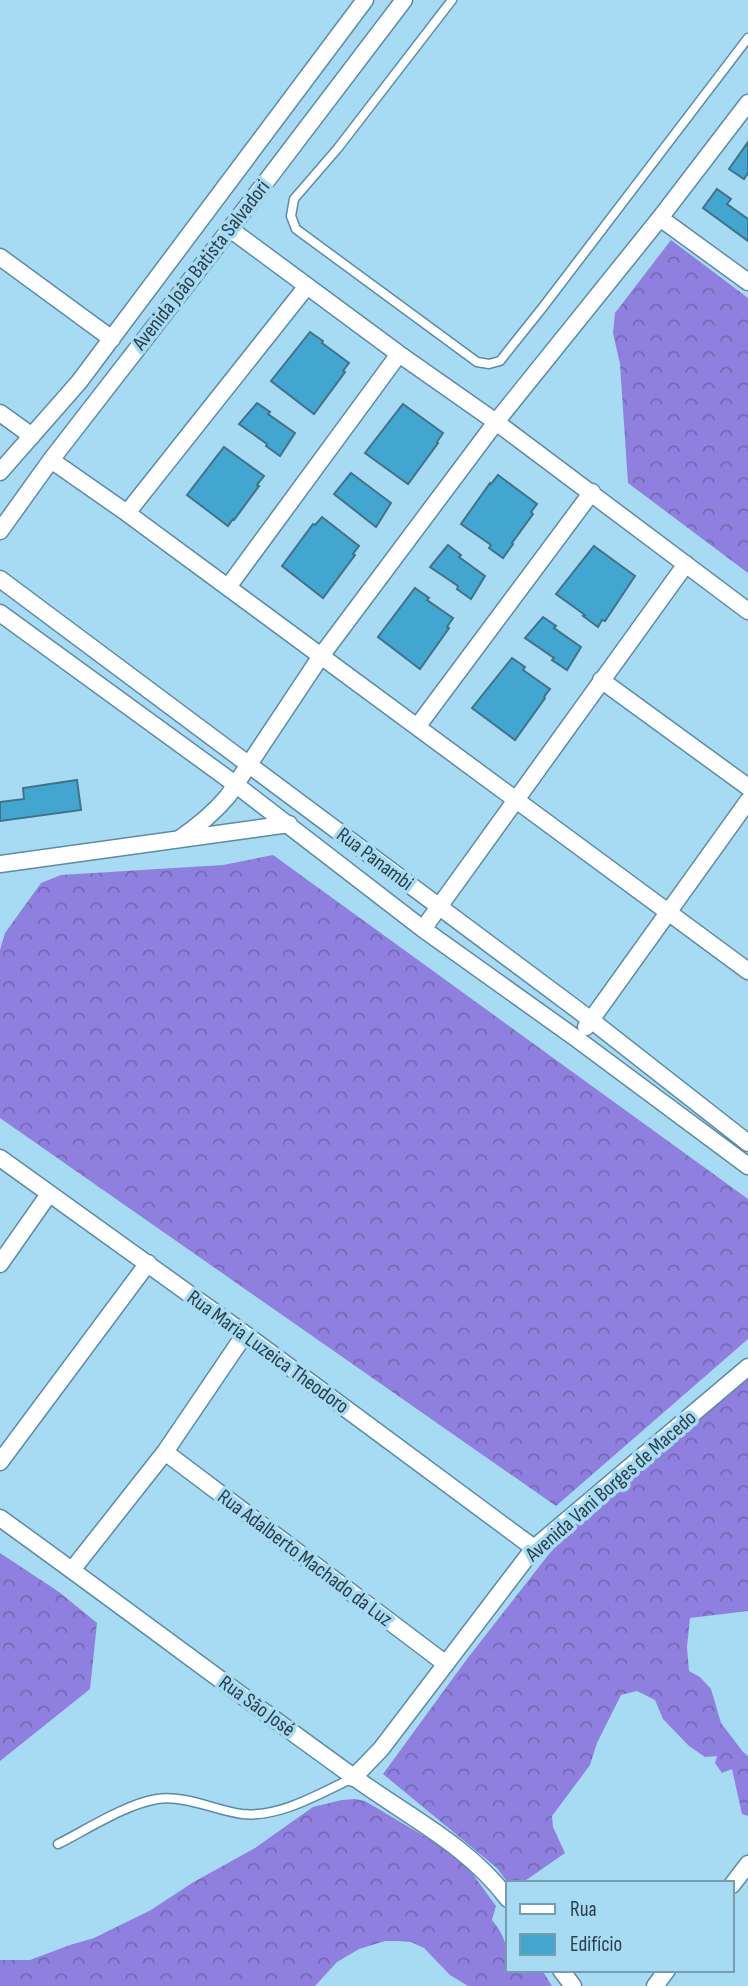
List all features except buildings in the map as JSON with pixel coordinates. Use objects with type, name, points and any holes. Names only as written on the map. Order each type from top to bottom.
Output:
[{"type":"street","name":"Avenida João Batista Salvadori","points":[[0,471],[79,382],[365,0]]},
{"type":"street","name":"Avenida João Batista Salvadori","points":[[3,519],[230,229],[404,0]]},
{"type":"street","points":[[179,839],[215,812],[321,656],[496,422],[745,114]]},
{"type":"street","points":[[660,218],[748,282]]},
{"type":"street","points":[[230,229],[592,492],[748,611]]},
{"type":"street","points":[[0,257],[112,339]]},
{"type":"street","points":[[127,513],[307,286]]},
{"type":"street","points":[[228,587],[399,354]]},
{"type":"street","points":[[0,413],[32,436]]},
{"type":"street","points":[[51,460],[228,587],[748,971]]},
{"type":"street","points":[[416,727],[592,492]]},
{"type":"street","points":[[423,929],[686,564]]},
{"type":"street","name":"Rua Panambi","points":[[0,579],[591,1020],[748,1143]]},
{"type":"street","name":"Rua Panambi","points":[[0,613],[289,824],[423,929],[748,1166]]},
{"type":"street","points":[[601,680],[748,788]]},
{"type":"street","points":[[577,1039],[748,801]]},
{"type":"street","points":[[1,866],[289,824]]},
{"type":"street","name":"Rua Maria Luzeica Theodoro","points":[[0,1158],[148,1263],[534,1548]]},
{"type":"street","points":[[0,1264],[49,1194]]},
{"type":"street","points":[[0,1462],[148,1263]]},
{"type":"street","points":[[72,1570],[165,1452],[245,1334]]},
{"type":"street","name":"Avenida Vani Borges de Macedo","points":[[354,1777],[381,1749],[534,1548],[748,1367]]},
{"type":"street","name":"Rua Adalberto Machado da Luz","points":[[165,1452],[446,1664]]},
{"type":"street","name":"Rua São José","points":[[0,1518],[354,1777],[446,1839],[471,1858],[506,1897]]},
{"type":"street","points":[[734,1882],[748,1864]]},
{"type":"lane","points":[[450,1],[338,148],[294,199],[291,216],[296,229],[477,362],[489,364],[500,361],[543,307],[748,38]]},
{"type":"lane","points":[[58,1844],[132,1807],[157,1799],[184,1800],[242,1814],[268,1814],[354,1777]]},
{"type":"green space","points":[[671,240],[748,298],[748,573],[628,483],[620,364],[613,333],[615,313]]},
{"type":"green space","points":[[273,855],[748,1199],[748,1339],[556,1506],[0,1118],[0,950],[5,933],[41,883],[61,875],[223,865]]},
{"type":"green space","points":[[748,1379],[748,1611],[690,1618],[687,1647],[689,1671],[700,1677],[711,1689],[721,1723],[748,1756],[748,1816],[742,1814],[732,1769],[722,1773],[715,1763],[717,1756],[705,1757],[689,1746],[663,1719],[655,1700],[637,1691],[621,1695],[597,1743],[590,1765],[552,1816],[553,1827],[565,1853],[525,1881],[507,1881],[497,1868],[383,1774],[467,1659],[567,1531]]},
{"type":"green space","points":[[0,1553],[59,1592],[97,1623],[90,1689],[0,1761]]},
{"type":"green space","points":[[342,1800],[365,1801],[451,1852],[469,1869],[496,1906],[492,1920],[505,1944],[506,1972],[543,1972],[552,1986],[468,1986],[450,1975],[424,1948],[411,1942],[385,1941],[359,1949],[337,1962],[315,1986],[0,1986],[0,1960],[30,1960],[94,1938],[151,1910],[192,1883],[255,1848],[313,1807]]}]
